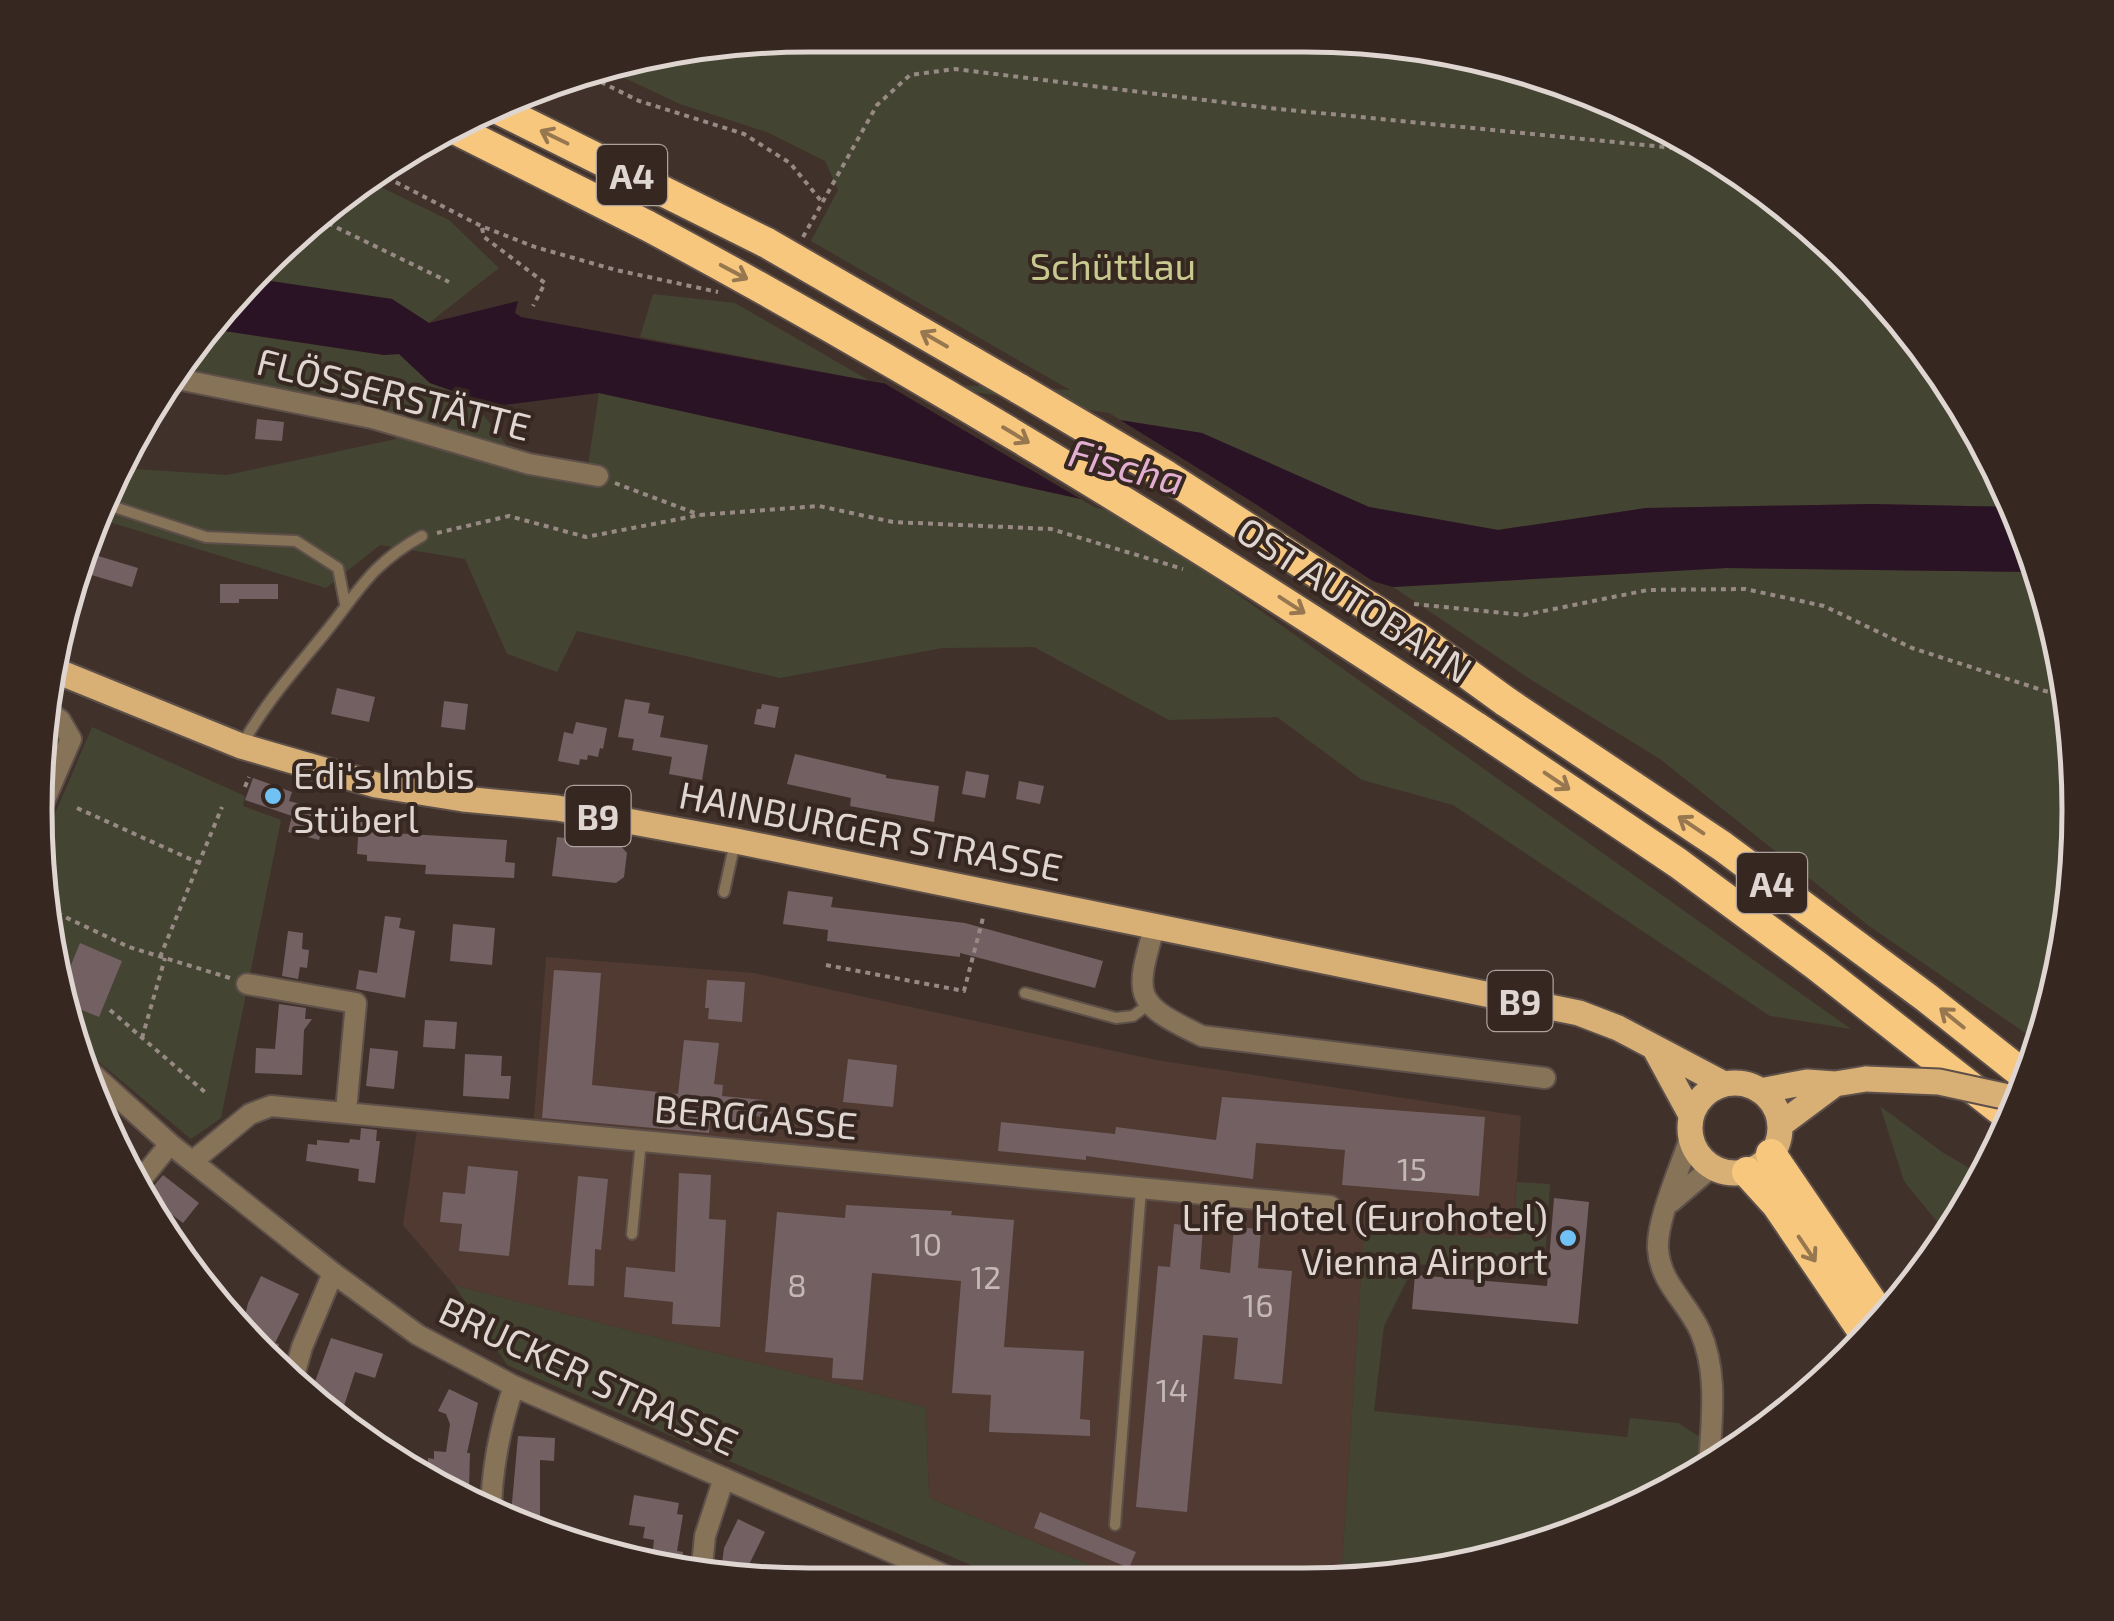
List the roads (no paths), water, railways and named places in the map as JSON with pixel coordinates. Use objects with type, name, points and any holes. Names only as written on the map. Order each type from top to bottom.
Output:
[{"type":"highway","name":"OST AUTOBAHN","points":[[510,115],[766,243],[1167,476],[1417,637],[1505,701],[1722,846],[2016,1069]]},
{"type":"highway","name":"OST AUTOBAHN","points":[[467,135],[751,281],[1130,502],[1476,726],[1678,863],[2000,1110]]},
{"type":"highway","points":[[1766,1150],[1875,1307]]},
{"type":"highway","points":[[1766,1150],[1777,1205],[1858,1326]]},
{"type":"main road","name":"HAINBURGER STRASSE","points":[[65,675],[241,746],[376,785],[557,808],[736,840],[1155,925]]},
{"type":"main road","name":"B9","points":[[1155,925],[1579,1013],[1618,1028],[1724,1084],[1760,1090],[1807,1082],[1939,1082],[2006,1096]]},
{"type":"main road","points":[[1654,1047],[1691,1126],[1695,1150],[1712,1168],[1724,1172],[1766,1150],[1774,1106],[1760,1090]]},
{"type":"main road","points":[[1691,1126],[1704,1095],[1724,1084]]},
{"type":"main road","name":"B9","points":[[1766,1150],[1835,1084]]},
{"type":"street","name":"FLÖSSERSTÄTTE","points":[[186,381],[372,418],[529,464],[598,476]]},
{"type":"street","points":[[53,778],[70,738],[58,719]]},
{"type":"street","points":[[1155,925],[1140,976],[1149,1004],[1160,1016],[1202,1036],[1545,1078]]},
{"type":"street","points":[[247,984],[356,1003],[346,1112]]},
{"type":"street","name":"BRUCKER STRASSE","points":[[104,1083],[170,1144],[333,1274],[418,1335],[514,1386],[724,1478],[914,1568]]},
{"type":"street","name":"BERGGASSE","points":[[194,1162],[250,1114],[271,1106],[1330,1206]]},
{"type":"street","points":[[1691,1126],[1661,1225],[1658,1248],[1663,1273],[1698,1326],[1710,1357],[1713,1395],[1709,1451]]},
{"type":"street","points":[[146,1174],[170,1144]]},
{"type":"street","points":[[1669,1203],[1712,1168]]},
{"type":"street","points":[[297,1366],[333,1274]]},
{"type":"street","points":[[491,1497],[514,1386]]},
{"type":"street","points":[[703,1560],[705,1536],[724,1478]]},
{"type":"lane","points":[[116,508],[206,537],[296,541],[338,568],[345,604]]},
{"type":"lane","points":[[241,746],[256,718],[345,604],[390,554],[422,536]]},
{"type":"lane","points":[[724,892],[736,840]]},
{"type":"lane","points":[[1025,993],[1116,1018],[1133,1016],[1149,1004]]},
{"type":"lane","points":[[632,1234],[641,1140]]},
{"type":"lane","points":[[1115,1525],[1141,1188]]},
{"type":"water","name":"Fischa","points":[[269,281],[392,299],[429,323],[518,301],[515,313],[521,317],[870,381],[1202,433],[1369,507],[1498,530],[1646,508],[1871,504],[1998,507],[2023,572],[1726,568],[1393,587],[1113,506],[599,393],[496,406],[430,383],[399,354],[224,331]]},
{"type":"place","name":"Edi's Imbis Stüberl","points":[[273,796]]},
{"type":"place","name":"Life Hotel (Eurohotel) Vienna Airport","points":[[1568,1238]]},
{"type":"park label","name":"Schüttlau","points":[[1113,265]]}]
